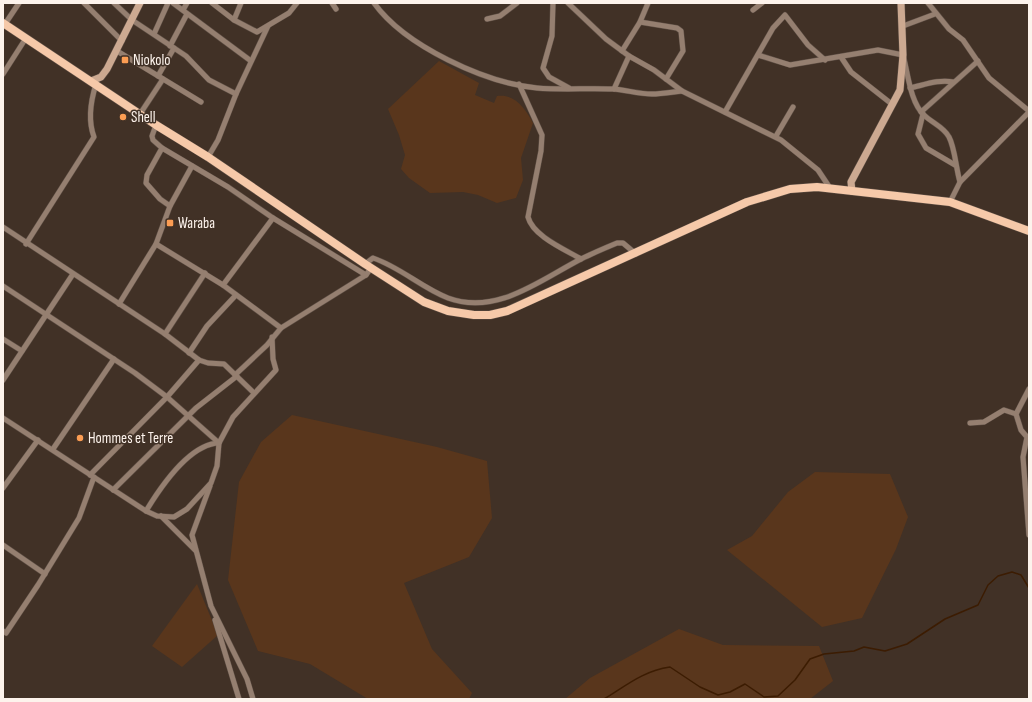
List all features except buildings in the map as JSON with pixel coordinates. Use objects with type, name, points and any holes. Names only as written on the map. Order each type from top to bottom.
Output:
[{"type":"main road","points":[[4,24],[94,82],[156,125],[208,157],[367,269],[432,306],[460,314],[490,315],[507,311],[758,198],[803,187],[830,188],[950,202],[1029,231]]},
{"type":"street","points":[[4,24],[19,3]]},
{"type":"street","points":[[84,3],[122,41]]},
{"type":"street","points":[[114,3],[132,20],[186,56],[209,80],[236,94]]},
{"type":"street","points":[[26,244],[94,138],[91,119],[94,82],[101,77],[107,69],[140,3]]},
{"type":"street","points":[[154,34],[168,3]]},
{"type":"street","points":[[173,3],[251,61]]},
{"type":"street","points":[[140,114],[160,78],[187,3]]},
{"type":"street","points":[[212,3],[234,20],[258,32],[289,13],[297,3]]},
{"type":"street","points":[[234,20],[241,3]]},
{"type":"street","points":[[332,3],[336,9]]},
{"type":"street","points":[[374,3],[402,32],[439,55],[460,66],[498,79],[536,88],[614,89],[652,94],[682,92]]},
{"type":"street","points":[[488,19],[500,16],[517,3]]},
{"type":"street","points":[[553,3],[552,36],[543,68],[549,77],[570,89]]},
{"type":"street","points":[[568,3],[622,51],[654,70],[682,92],[776,136],[818,170],[830,188]]},
{"type":"street","points":[[622,51],[640,22],[648,3]]},
{"type":"street","points":[[753,10],[762,3]]},
{"type":"street","points":[[852,191],[851,182],[900,90],[903,55],[901,3]]},
{"type":"street","points":[[928,3],[935,14],[949,29],[963,40],[989,78],[1029,112],[960,182],[950,202]]},
{"type":"street","points":[[903,26],[935,14]]},
{"type":"street","points":[[725,112],[774,28],[786,15],[808,45],[825,60]]},
{"type":"street","points":[[640,22],[681,30],[683,51],[666,79]]},
{"type":"street","points":[[208,157],[218,140],[236,94],[268,26]]},
{"type":"street","points":[[3,74],[26,38]]},
{"type":"street","points":[[758,55],[790,65],[878,50],[903,55]]},
{"type":"street","points":[[117,51],[201,102]]},
{"type":"street","points":[[903,55],[910,88],[922,113],[944,130],[950,138],[960,182]]},
{"type":"street","points":[[614,89],[629,56]]},
{"type":"street","points":[[841,57],[851,72],[892,105]]},
{"type":"street","points":[[956,165],[926,148],[918,134],[922,113],[953,82],[978,61]]},
{"type":"street","points":[[105,90],[103,83],[107,69]]},
{"type":"street","points":[[910,88],[947,80],[953,82]]},
{"type":"street","points":[[519,84],[542,135],[541,151],[528,217],[530,225],[538,232],[581,259]]},
{"type":"street","points":[[776,136],[793,107]]},
{"type":"street","points":[[156,125],[152,136],[162,148],[228,187],[273,218],[367,269]]},
{"type":"street","points":[[162,148],[147,175],[146,183],[160,199],[170,206]]},
{"type":"street","points":[[119,304],[156,244],[170,206],[192,166]]},
{"type":"street","points":[[223,285],[273,218]]},
{"type":"street","points":[[3,227],[26,244],[165,334],[199,360],[208,363],[224,364],[254,393]]},
{"type":"street","points":[[114,490],[189,415],[236,376],[282,328],[367,269],[373,258],[419,284],[449,298],[475,304],[500,300],[533,286],[581,259],[617,243],[623,243],[636,254]]},
{"type":"street","points":[[156,244],[205,273],[282,328]]},
{"type":"street","points":[[165,334],[205,273]]},
{"type":"street","points":[[3,380],[73,274]]},
{"type":"street","points":[[3,286],[114,359],[167,397],[219,443]]},
{"type":"street","points":[[189,353],[207,326],[236,295]]},
{"type":"street","points":[[239,699],[211,606],[192,535],[217,466],[219,443],[233,417],[276,370],[273,359],[272,337]]},
{"type":"street","points":[[3,339],[22,352]]},
{"type":"street","points":[[53,449],[114,359]]},
{"type":"street","points":[[3,638],[5,632],[45,574],[79,518],[92,476],[167,397],[199,360]]},
{"type":"street","points":[[1029,390],[1016,414],[1021,430],[1027,437],[1024,457],[1029,535]]},
{"type":"street","points":[[970,423],[984,422],[1004,410],[1016,414]]},
{"type":"street","points":[[3,418],[53,449],[146,511],[161,516],[174,517],[187,509],[210,483]]},
{"type":"street","points":[[3,488],[38,440]]},
{"type":"street","points":[[146,511],[159,489],[178,468],[208,443],[219,443]]},
{"type":"street","points":[[1024,457],[1029,454]]},
{"type":"street","points":[[161,516],[196,550]]},
{"type":"street","points":[[3,545],[45,574]]},
{"type":"street","points":[[211,606],[247,679],[253,699]]},
{"type":"shaded area","points":[[439,61],[479,83],[475,95],[494,103],[497,96],[503,96],[509,97],[519,103],[533,123],[521,158],[523,180],[516,198],[497,203],[478,195],[463,192],[430,193],[409,178],[401,169],[405,155],[399,135],[388,109]]},
{"type":"shaded area","points":[[292,415],[437,447],[487,461],[492,518],[469,557],[404,583],[432,649],[472,693],[469,699],[368,699],[310,664],[258,651],[228,580],[239,482],[261,442]]},
{"type":"shaded area","points":[[815,472],[890,474],[908,517],[896,549],[862,618],[822,627],[727,550],[752,536],[788,492]]},
{"type":"shaded area","points":[[197,584],[218,635],[182,667],[152,646]]},
{"type":"shaded area","points":[[679,629],[723,645],[819,646],[833,681],[810,699],[565,699],[590,678]]},
{"type":"waterway","points":[[604,699],[643,675],[670,667],[700,687],[718,695],[730,692],[745,684],[764,697],[778,696],[795,680],[810,659],[824,654],[854,651],[864,647],[885,651],[907,644],[945,619],[978,605],[988,585],[998,576],[1012,572],[1021,575],[1029,588]]},
{"type":"place","name":"Niokolo","points":[[125,60]]},
{"type":"place","name":"Shell","points":[[123,117]]},
{"type":"place","name":"Waraba","points":[[170,223]]},
{"type":"place","name":"Hommes et Terre","points":[[80,438]]}]
